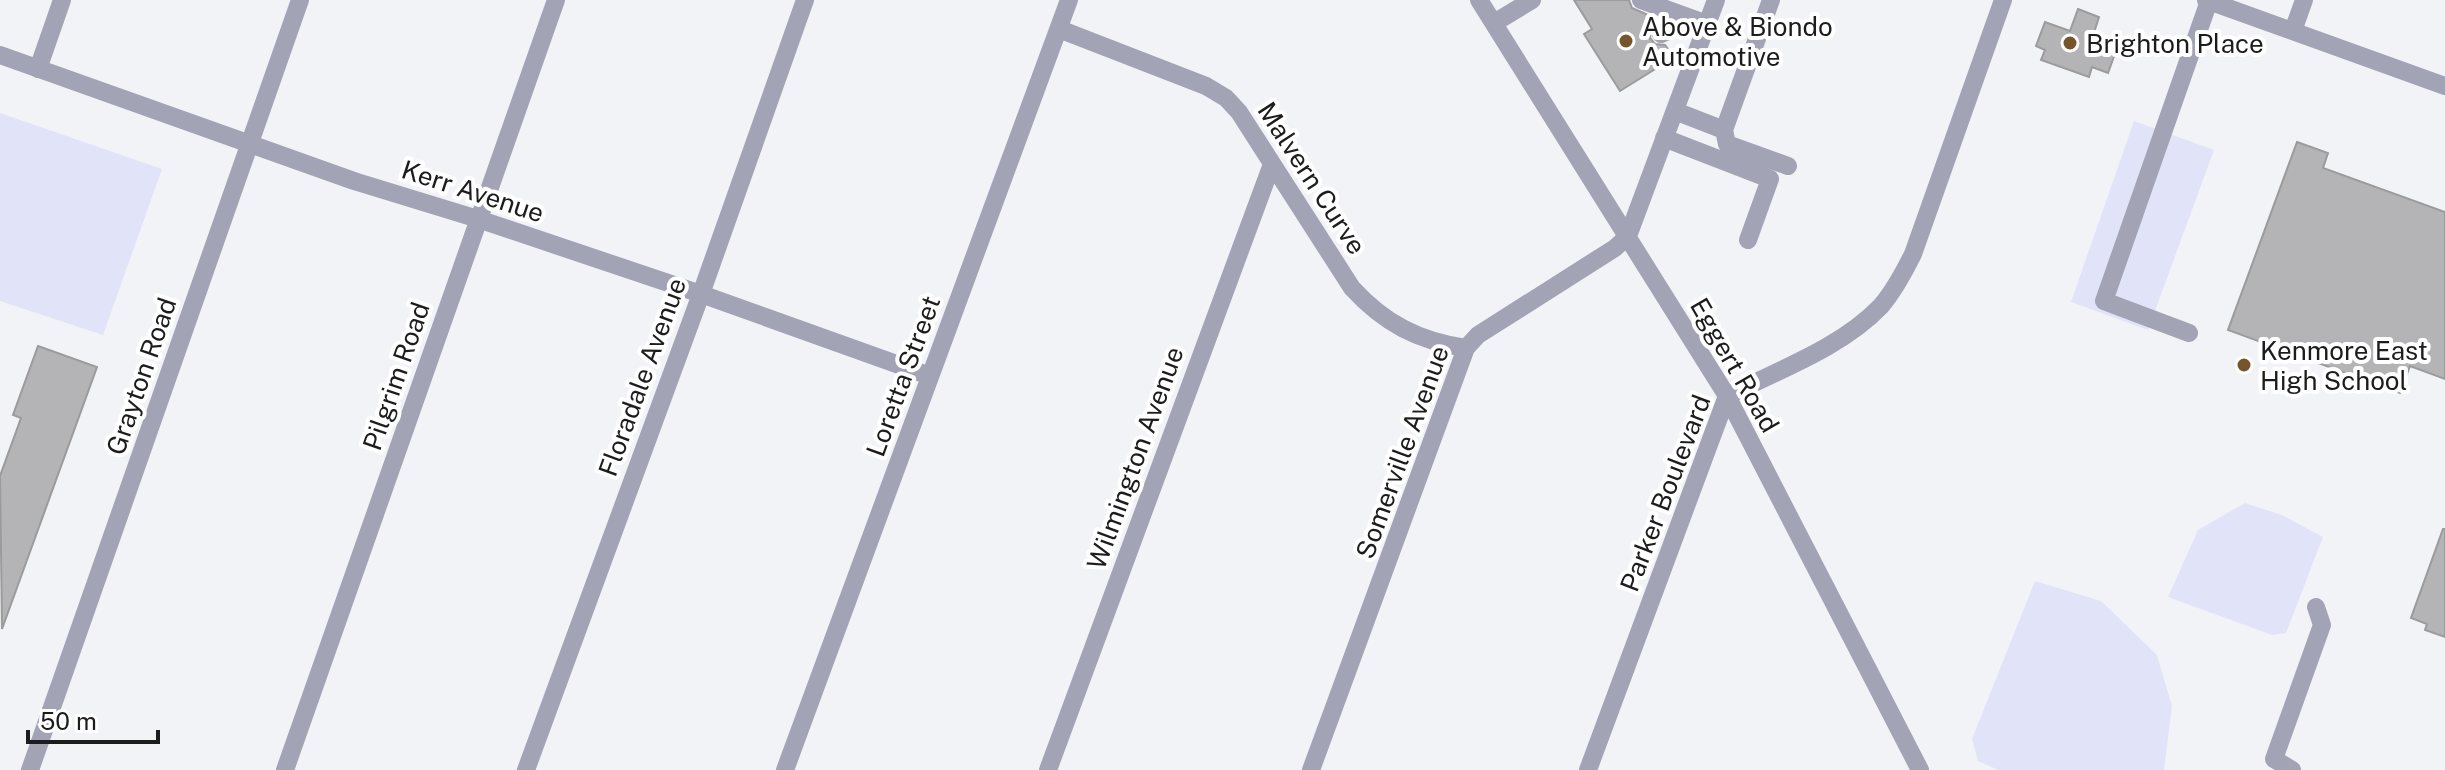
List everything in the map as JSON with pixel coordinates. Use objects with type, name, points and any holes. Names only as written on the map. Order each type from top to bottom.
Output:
[{"type":"street","points":[[38,69],[62,0]]},
{"type":"street","name":"Grayton Road","points":[[30,770],[300,0]]},
{"type":"street","name":"Pilgrim Road","points":[[285,770],[556,0]]},
{"type":"street","name":"Floradale Avenue","points":[[526,770],[805,0]]},
{"type":"street","name":"Loretta Street","points":[[785,770],[1069,0]]},
{"type":"street","name":"Eggert Road","points":[[1479,0],[1727,396],[1920,770]]},
{"type":"street","points":[[1494,23],[1532,0]]},
{"type":"street","points":[[1641,0],[1700,22]]},
{"type":"street","points":[[1628,236],[1675,111],[1700,22],[1716,0]]},
{"type":"street","points":[[1771,0],[1724,130],[1727,144],[1788,166]]},
{"type":"street","name":"Parker Boulevard","points":[[1588,770],[1727,396],[1826,346],[1857,326],[1881,306],[1899,281],[1913,254],[2003,0]]},
{"type":"street","points":[[2189,333],[2104,301],[2207,0],[2445,86]]},
{"type":"street","points":[[2293,31],[2304,0]]},
{"type":"street","points":[[1661,34],[1700,22]]},
{"type":"street","name":"Malvern Curve","points":[[1059,29],[1206,86],[1226,98],[1239,112],[1352,288],[1370,307],[1391,324],[1414,336],[1466,348]]},
{"type":"street","name":"Kerr Avenue","points":[[0,55],[354,181],[701,294],[930,376]]},
{"type":"street","points":[[1675,111],[1724,130]]},
{"type":"street","points":[[1664,138],[1770,179],[1748,240]]},
{"type":"street","name":"Wilmington Avenue","points":[[1048,770],[1272,164]]},
{"type":"street","name":"Somerville Avenue","points":[[1311,770],[1466,348],[1478,335],[1615,248],[1628,236]]},
{"type":"street","points":[[2292,770],[2274,759],[2322,625],[2316,607]]},
{"type":"shaded area","points":[[0,113],[162,169],[103,335],[0,301]]},
{"type":"shaded area","points":[[2134,121],[2214,150],[2148,330],[2071,302]]},
{"type":"shaded area","points":[[2245,503],[2282,515],[2323,537],[2286,633],[2272,635],[2168,597],[2198,530]]},
{"type":"shaded area","points":[[2035,581],[2101,601],[2157,655],[2172,706],[2164,770],[1998,770],[1978,761],[1972,739]]},
{"type":"building","name":"Above & Biondo Automotive","points":[[1574,0],[1629,0],[1632,8],[1653,17],[1650,38],[1655,44],[1665,45],[1668,49],[1660,54],[1665,63],[1620,91],[1584,34],[1592,29]]},
{"type":"building","name":"Brighton Place","points":[[2078,9],[2099,17],[2092,39],[2117,48],[2108,73],[2092,67],[2089,77],[2041,60],[2045,50],[2036,46],[2045,22],[2070,31]]},
{"type":"building","points":[[2297,142],[2328,153],[2323,168],[2445,212],[2445,379],[2410,366],[2400,393],[2228,330]]},
{"type":"building","points":[[38,346],[97,367],[2,629],[0,476],[21,418],[13,415]]},
{"type":"building","points":[[2443,529],[2445,637],[2425,630],[2427,624],[2411,618]]},
{"type":"place","name":"Above & Biondo Automotive","points":[[1626,41]]},
{"type":"place","name":"Brighton Place","points":[[2070,43]]},
{"type":"place","name":"Kenmore East High School","points":[[2244,365]]}]
